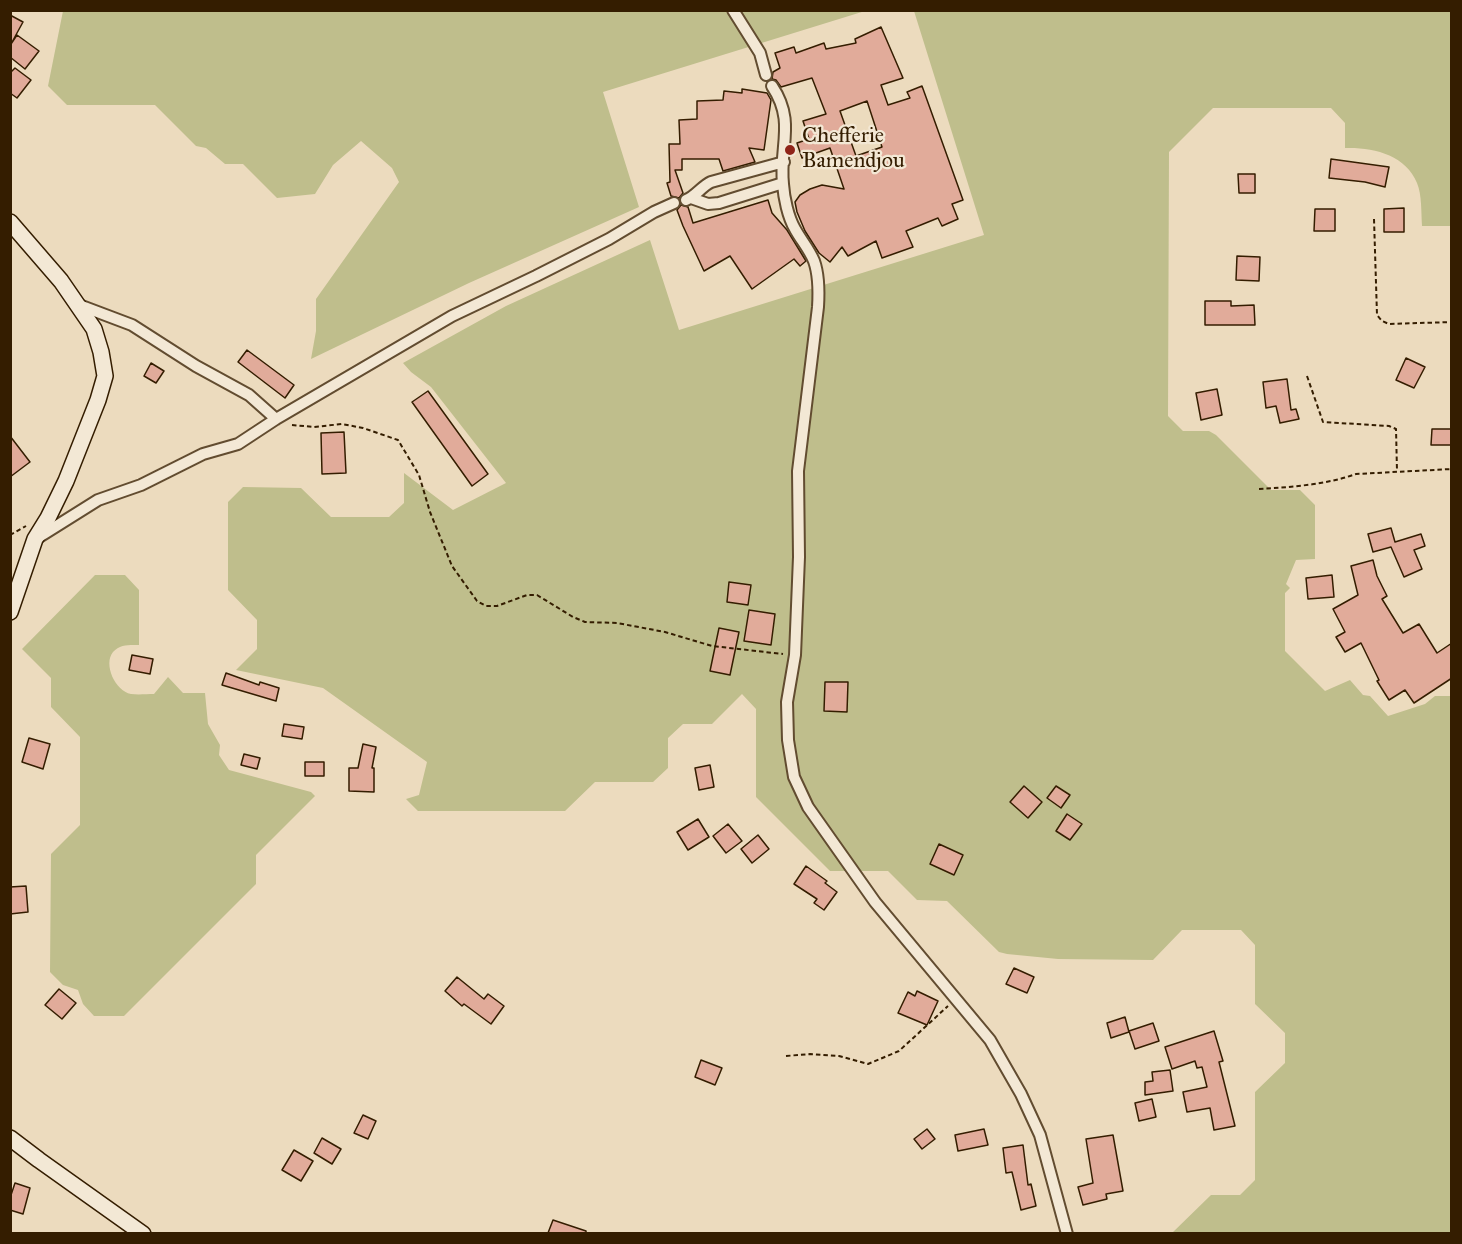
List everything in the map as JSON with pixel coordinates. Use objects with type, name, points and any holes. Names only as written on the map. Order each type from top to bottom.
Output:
[{"type":"main road","points":[[10,222],[79,305],[94,329],[105,376],[66,481],[48,518],[34,539],[10,612]]},
{"type":"main road","points":[[10,1138],[143,1233]]},
{"type":"street","points":[[733,10],[760,53],[766,75]]},
{"type":"street","points":[[772,86],[780,98],[785,113],[783,183],[794,227],[814,262],[819,283],[798,471],[799,557],[795,655],[787,702],[788,740],[794,777],[808,807],[875,902],[990,1040],[1021,1094],[1040,1135],[1067,1233]]},
{"type":"street","points":[[783,183],[719,203],[708,204],[688,199],[711,182],[784,162]]},
{"type":"street","points":[[34,539],[98,500],[141,485],[203,454],[238,444],[276,419],[452,316],[609,239],[654,212],[674,203]]},
{"type":"street","points":[[79,305],[132,325],[196,366],[249,395],[276,419]]},
{"type":"path","points":[[1374,219],[1377,315],[1389,324],[1452,321]]},
{"type":"path","points":[[1307,376],[1323,422],[1389,426],[1396,429],[1397,471]]},
{"type":"path","points":[[276,419],[295,426],[314,427],[342,424],[363,428],[398,440],[419,476],[433,520],[452,566],[477,601],[486,606],[496,606],[527,595],[537,595],[585,622],[617,623],[665,632],[712,646],[795,655]]},
{"type":"path","points":[[1259,489],[1292,487],[1356,474],[1452,469]]},
{"type":"path","points":[[786,1056],[810,1054],[839,1056],[868,1064],[899,1051],[956,998]]},
{"type":"shaded area","points":[[63,11],[865,11],[603,92],[639,207],[469,283],[311,359],[316,331],[316,299],[399,182],[392,168],[361,141],[333,165],[315,194],[277,198],[243,164],[225,164],[206,148],[196,146],[155,105],[67,105],[48,86]]},
{"type":"shaded area","points":[[914,11],[1451,11],[1451,226],[1422,226],[1420,193],[1412,173],[1397,159],[1377,151],[1345,148],[1345,123],[1331,108],[1213,108],[1169,152],[1168,416],[1183,431],[1209,431],[1216,435],[1271,490],[1300,490],[1315,505],[1315,559],[1296,560],[1286,584],[1290,588],[1285,593],[1285,651],[1325,691],[1350,680],[1363,695],[1370,696],[1388,716],[1425,704],[1435,696],[1451,696],[1451,1233],[1172,1233],[1211,1195],[1240,1195],[1255,1180],[1255,1092],[1285,1063],[1285,1033],[1255,1004],[1255,945],[1241,930],[1182,930],[1153,960],[1058,959],[1007,954],[999,952],[947,901],[917,900],[888,871],[830,871],[756,797],[756,709],[742,694],[712,724],[683,724],[668,738],[668,768],[653,782],[595,782],[565,811],[418,811],[406,799],[419,795],[427,762],[323,688],[236,670],[257,649],[257,620],[228,590],[228,502],[243,487],[301,488],[331,517],[389,517],[404,503],[404,473],[453,510],[506,483],[431,387],[403,363],[506,306],[650,240],[679,330],[984,235]]},
{"type":"shaded area","points":[[95,575],[125,575],[139,590],[139,645],[119,648],[110,657],[110,670],[120,688],[131,694],[154,694],[168,677],[183,693],[205,693],[208,724],[220,745],[219,755],[229,770],[311,792],[315,796],[256,855],[256,884],[124,1016],[94,1016],[83,1004],[78,990],[63,985],[50,972],[51,854],[80,825],[80,737],[51,707],[51,678],[22,649]]},
{"type":"building","points":[[10,15],[23,22],[11,44],[17,35],[39,51],[25,69],[10,57]]},
{"type":"building","points":[[881,27],[903,78],[881,85],[888,105],[910,98],[907,92],[922,86],[963,200],[952,204],[958,219],[942,226],[938,218],[906,231],[913,247],[882,258],[876,241],[848,256],[842,247],[830,262],[819,253],[805,231],[795,202],[800,195],[822,185],[844,189],[830,148],[802,158],[797,143],[809,139],[803,121],[826,114],[812,78],[781,87],[776,80],[772,79],[773,72],[780,68],[775,53],[794,47],[796,53],[824,43],[826,49],[856,43],[855,39]],"holes":[[[867,101],[882,147],[856,156],[840,111]]]},
{"type":"building","points":[[15,68],[31,80],[17,98],[10,93],[10,73]]},
{"type":"building","points":[[742,89],[767,93],[771,100],[764,150],[749,148],[755,162],[723,171],[719,159],[682,159],[682,170],[675,170],[683,193],[679,198],[671,196],[667,183],[670,182],[669,144],[680,144],[679,120],[697,119],[697,101],[723,100],[724,91],[742,93]]},
{"type":"building","points":[[1331,159],[1389,167],[1385,187],[1329,178]]},
{"type":"building","points":[[1238,174],[1255,174],[1255,193],[1239,193]]},
{"type":"building","points":[[768,200],[772,213],[787,230],[806,261],[800,266],[794,259],[752,289],[730,256],[704,271],[677,210],[681,205],[688,207],[693,223]]},
{"type":"building","points":[[1404,208],[1404,232],[1384,232],[1384,209]]},
{"type":"building","points":[[1315,209],[1335,209],[1335,231],[1314,231]]},
{"type":"building","points":[[1237,256],[1260,257],[1259,281],[1236,280]]},
{"type":"building","points":[[1205,301],[1231,301],[1231,306],[1254,305],[1255,325],[1205,325]]},
{"type":"building","points":[[247,350],[294,385],[285,398],[238,362]]},
{"type":"building","points":[[1406,358],[1425,367],[1414,388],[1396,380]]},
{"type":"building","points":[[151,363],[164,371],[156,383],[144,376]]},
{"type":"building","points":[[1287,379],[1291,410],[1296,409],[1299,419],[1280,423],[1276,406],[1266,408],[1263,382]]},
{"type":"building","points":[[1217,389],[1222,415],[1201,420],[1196,393]]},
{"type":"building","points":[[428,391],[488,474],[472,486],[412,402]]},
{"type":"building","points":[[1432,429],[1452,429],[1452,445],[1431,445]]},
{"type":"building","points":[[344,432],[346,473],[322,474],[321,433]]},
{"type":"building","points":[[10,436],[30,462],[10,477]]},
{"type":"building","points":[[1391,528],[1395,542],[1421,534],[1425,546],[1414,550],[1422,569],[1404,577],[1391,547],[1373,552],[1368,534]]},
{"type":"building","points":[[1373,560],[1377,576],[1387,596],[1382,599],[1403,633],[1419,624],[1437,653],[1452,643],[1452,678],[1414,703],[1405,690],[1389,700],[1377,681],[1379,680],[1361,643],[1345,652],[1336,637],[1345,632],[1333,609],[1358,595],[1351,566]]},
{"type":"building","points":[[1332,575],[1334,597],[1308,599],[1306,578]]},
{"type":"building","points":[[729,582],[751,585],[748,605],[727,602]]},
{"type":"building","points":[[749,610],[775,614],[771,645],[744,641]]},
{"type":"building","points":[[719,628],[739,632],[730,675],[710,671]]},
{"type":"building","points":[[132,655],[153,659],[150,674],[129,670]]},
{"type":"building","points":[[226,673],[259,685],[260,682],[279,688],[276,701],[222,685]]},
{"type":"building","points":[[825,682],[848,682],[847,712],[824,711]]},
{"type":"building","points":[[284,724],[304,727],[302,739],[282,736]]},
{"type":"building","points":[[29,738],[50,744],[43,769],[22,762]]},
{"type":"building","points":[[363,744],[376,747],[372,768],[374,768],[374,792],[349,791],[349,768],[358,768]]},
{"type":"building","points":[[244,754],[260,758],[257,769],[241,765]]},
{"type":"building","points":[[305,762],[324,762],[324,776],[305,776]]},
{"type":"building","points":[[710,765],[714,787],[699,790],[695,768]]},
{"type":"building","points":[[1024,786],[1042,802],[1028,818],[1010,802]]},
{"type":"building","points":[[1056,786],[1070,795],[1061,808],[1047,798]]},
{"type":"building","points":[[1067,814],[1082,824],[1070,840],[1056,831]]},
{"type":"building","points":[[698,819],[709,837],[688,850],[677,832]]},
{"type":"building","points":[[728,824],[742,841],[726,853],[713,836]]},
{"type":"building","points":[[758,835],[769,849],[752,863],[741,849]]},
{"type":"building","points":[[939,844],[963,855],[954,875],[930,864]]},
{"type":"building","points":[[806,866],[827,881],[825,883],[837,892],[824,910],[814,903],[817,899],[794,884]]},
{"type":"building","points":[[26,886],[28,912],[10,914],[10,887]]},
{"type":"building","points":[[1014,968],[1034,977],[1027,993],[1006,984]]},
{"type":"building","points":[[457,977],[484,999],[488,994],[504,1006],[491,1024],[464,1004],[462,1006],[445,991]]},
{"type":"building","points":[[59,989],[76,1003],[62,1019],[45,1005]]},
{"type":"building","points":[[917,991],[938,1001],[927,1025],[898,1013],[908,992],[915,996]]},
{"type":"building","points":[[1125,1017],[1129,1032],[1111,1038],[1107,1023]]},
{"type":"building","points":[[1153,1023],[1159,1041],[1135,1049],[1129,1031]]},
{"type":"building","points":[[1214,1031],[1223,1061],[1219,1062],[1235,1126],[1214,1130],[1210,1108],[1187,1112],[1183,1092],[1207,1087],[1202,1067],[1197,1068],[1195,1061],[1172,1069],[1165,1047]]},
{"type":"building","points":[[701,1060],[722,1068],[715,1085],[695,1077]]},
{"type":"building","points":[[1170,1070],[1173,1091],[1145,1095],[1145,1082],[1153,1081],[1152,1072]]},
{"type":"building","points":[[1152,1099],[1156,1117],[1139,1121],[1135,1103]]},
{"type":"building","points":[[363,1115],[376,1121],[368,1139],[354,1133]]},
{"type":"building","points":[[927,1129],[935,1139],[922,1149],[914,1139]]},
{"type":"building","points":[[984,1129],[988,1145],[958,1151],[955,1135]]},
{"type":"building","points":[[1113,1135],[1123,1191],[1106,1194],[1107,1199],[1083,1205],[1078,1187],[1093,1183],[1086,1139]]},
{"type":"building","points":[[322,1138],[341,1149],[332,1164],[314,1153]]},
{"type":"building","points":[[1023,1145],[1028,1185],[1031,1184],[1036,1206],[1021,1210],[1012,1172],[1006,1173],[1003,1148]]},
{"type":"building","points":[[294,1150],[313,1161],[301,1181],[282,1170]]},
{"type":"building","points":[[15,1183],[30,1188],[23,1214],[10,1210],[10,1198]]},
{"type":"building","points":[[553,1220],[586,1231],[586,1233],[548,1233]]},
{"type":"place","name":"Chefferie Bamendjou","points":[[790,150]]}]
